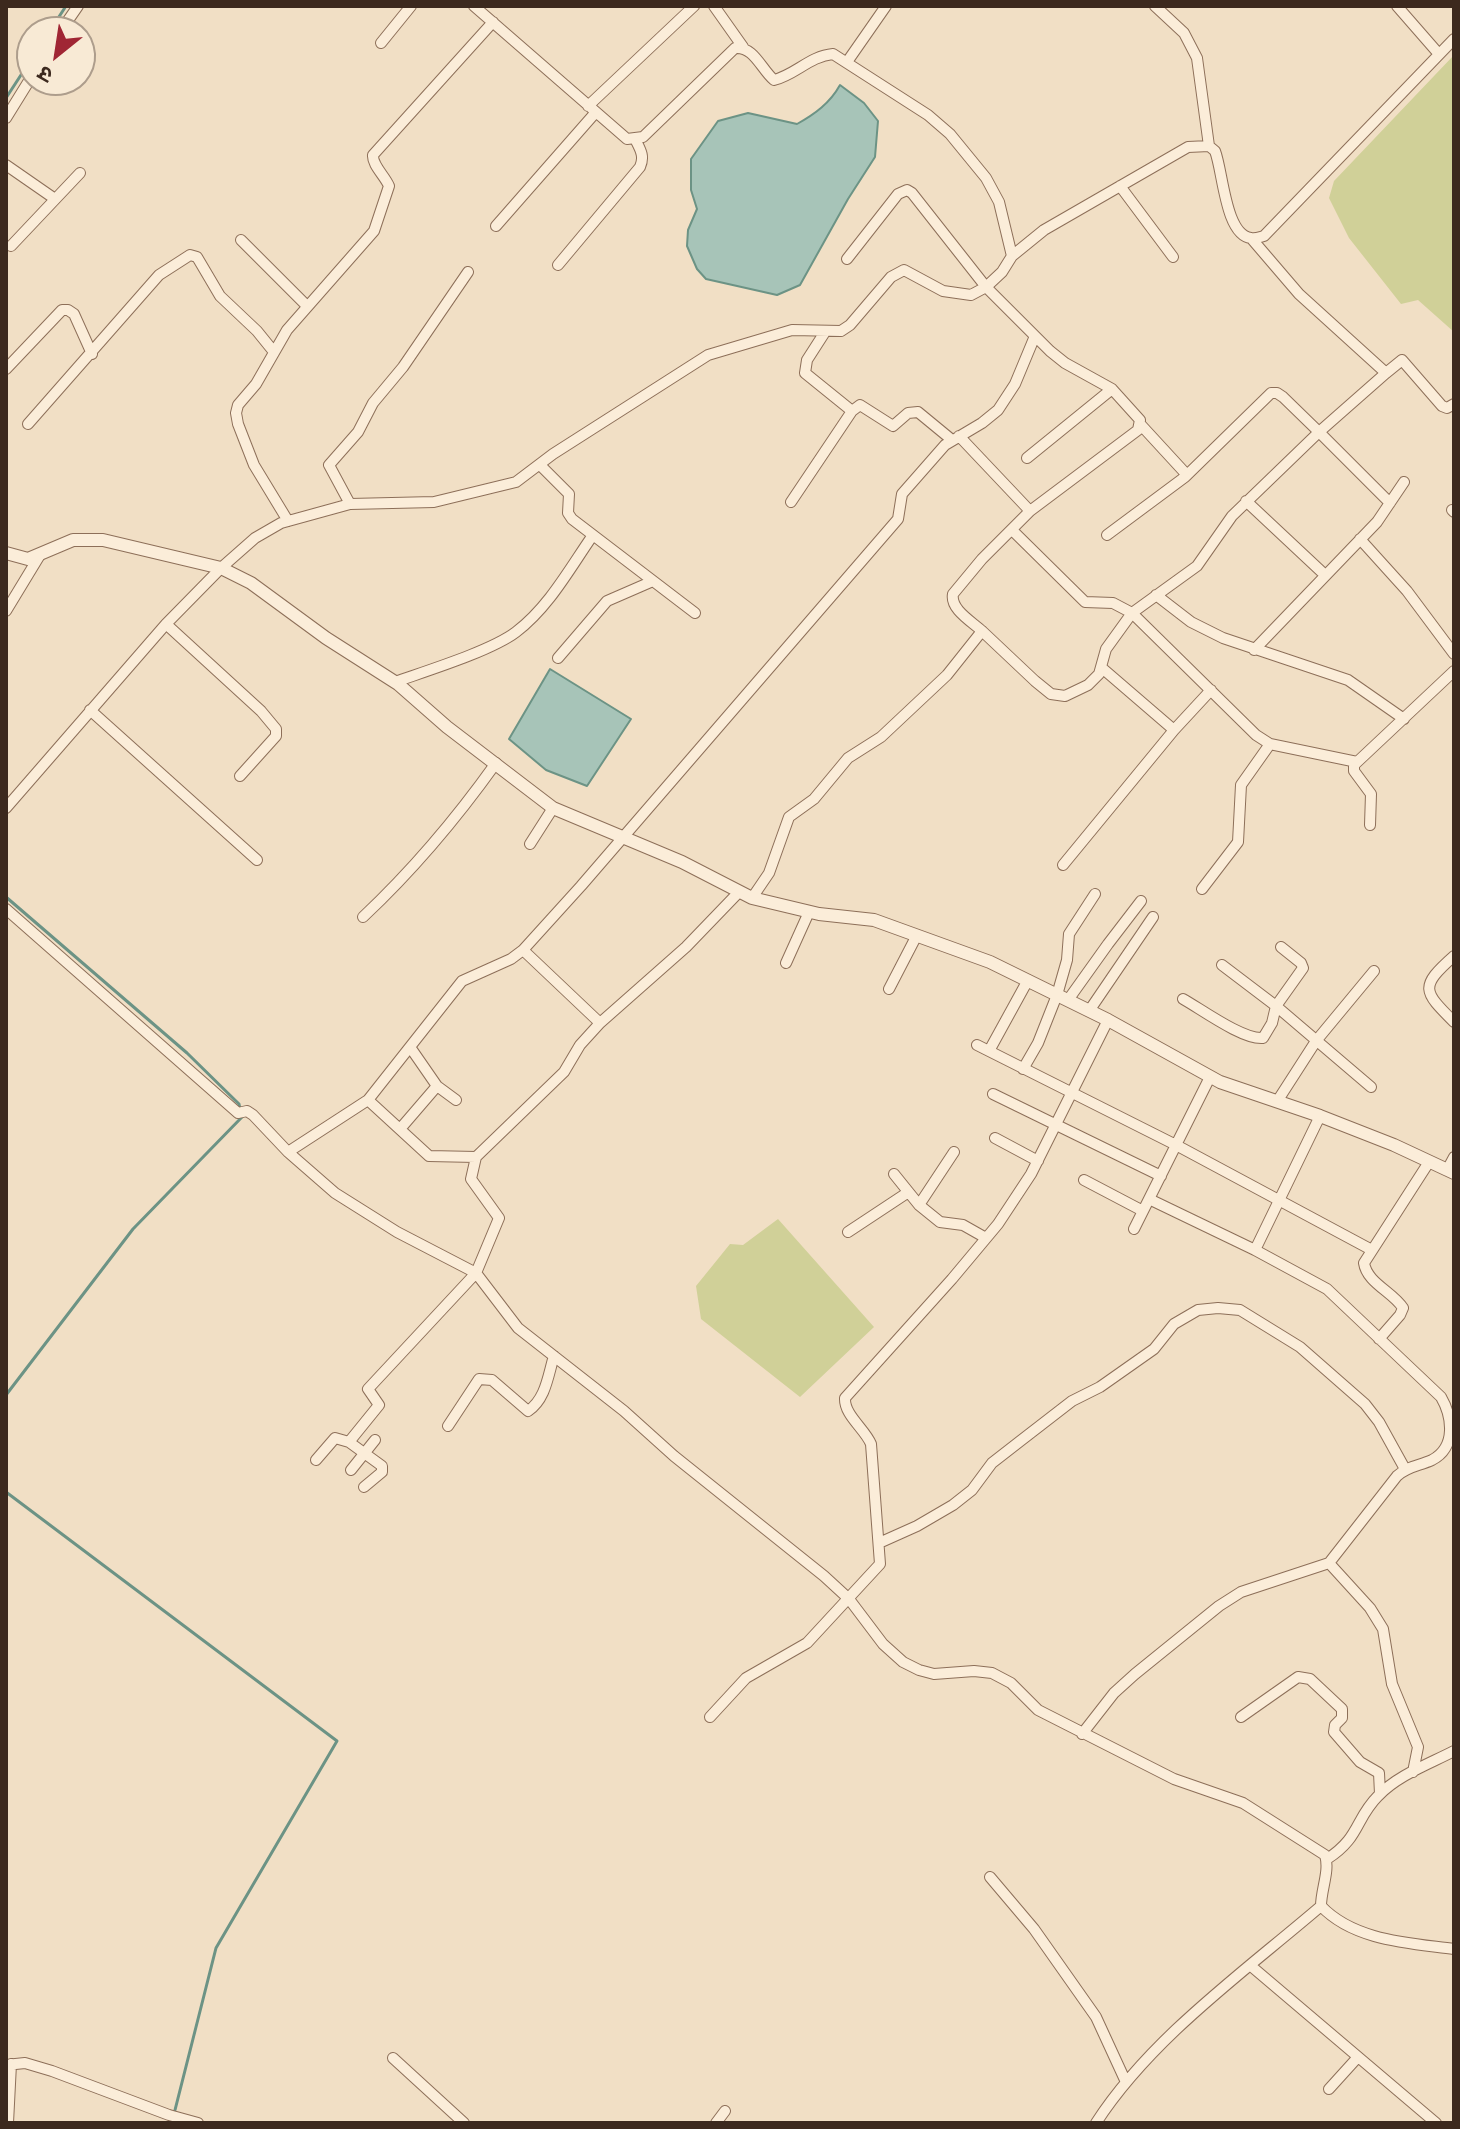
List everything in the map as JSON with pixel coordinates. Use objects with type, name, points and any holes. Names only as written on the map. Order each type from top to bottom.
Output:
[{"type":"street","points":[[381,43],[411,6]]},
{"type":"street","points":[[474,6],[627,139],[643,137],[735,48],[743,47]]},
{"type":"street","points":[[496,226],[592,109],[694,6]]},
{"type":"street","points":[[714,6],[743,47],[752,53],[774,80],[833,54],[928,115],[960,146],[986,178],[999,202],[1012,256]]},
{"type":"street","points":[[847,62],[886,6]]},
{"type":"street","points":[[1156,6],[1184,33],[1197,58],[1209,146],[1215,151],[1219,162],[1232,223],[1241,234],[1251,238],[1299,294],[1386,373]]},
{"type":"street","points":[[1397,6],[1438,53]]},
{"type":"street","points":[[288,521],[258,473],[236,413],[238,405],[256,384],[287,330],[374,231],[380,220],[389,186],[372,160],[373,155],[493,22]]},
{"type":"street","points":[[1251,238],[1264,236],[1271,231],[1454,39]]},
{"type":"street","points":[[6,118],[20,96]]},
{"type":"street","points":[[558,265],[640,167],[642,152],[635,139]]},
{"type":"street","points":[[6,808],[166,624],[255,538],[288,521],[350,504],[434,502],[516,482],[708,355],[792,330],[841,331],[850,325],[891,277],[904,270],[943,291],[971,295],[986,287],[1002,272],[1012,256],[1044,230],[1188,147],[1209,146]]},
{"type":"street","points":[[6,165],[55,199]]},
{"type":"street","points":[[11,246],[80,173]]},
{"type":"street","points":[[1120,186],[1173,257]]},
{"type":"street","points":[[847,259],[898,194],[907,190],[912,193],[986,287],[1065,363],[1112,389],[1187,475]]},
{"type":"street","points":[[241,240],[307,306]]},
{"type":"street","points":[[28,424],[159,275],[190,255],[197,257],[220,296],[274,352]]},
{"type":"street","points":[[350,504],[329,465],[358,432],[377,397],[403,367],[468,272]]},
{"type":"street","points":[[6,369],[62,310],[74,314],[92,354]]},
{"type":"street","points":[[825,332],[807,360],[805,373],[852,411]]},
{"type":"street","points":[[288,1152],[368,1100],[462,981],[511,959],[523,950],[898,519],[902,494],[908,486],[956,438],[998,410],[1015,384],[1035,336]]},
{"type":"street","points":[[1141,425],[1030,511],[982,559],[953,594],[954,606],[1051,694],[1071,694],[1088,685],[1102,668],[1106,649],[1132,613],[1197,566],[1215,538],[1246,501],[1402,360],[1442,406],[1447,408],[1454,404]]},
{"type":"street","points":[[1027,458],[1112,389]]},
{"type":"street","points":[[1107,535],[1187,475],[1271,393],[1283,397],[1390,503]]},
{"type":"street","points":[[791,502],[852,411],[860,405],[890,426],[896,425],[908,413],[918,412],[956,438],[1030,511]]},
{"type":"street","points":[[546,460],[569,494],[568,513],[695,613]]},
{"type":"street","points":[[1254,650],[1360,539],[1404,482]]},
{"type":"street","points":[[1246,501],[1325,575]]},
{"type":"street","points":[[1012,530],[1085,602],[1113,603],[1132,613],[1256,735],[1270,744],[1357,762]]},
{"type":"street","points":[[395,682],[515,633],[551,596],[593,535]]},
{"type":"street","points":[[1360,539],[1407,591],[1454,654]]},
{"type":"street","points":[[6,553],[28,559],[73,540],[103,540],[221,568],[251,583],[326,638],[395,682],[447,727],[553,808],[682,862],[752,898],[809,912],[874,920],[990,962],[1108,1020],[1210,1077],[1320,1116],[1450,1171],[1454,1157]]},
{"type":"street","points":[[6,611],[40,555]]},
{"type":"street","points":[[558,658],[607,601],[653,581]]},
{"type":"street","points":[[1156,595],[1191,622],[1254,650],[1348,680],[1404,719]]},
{"type":"street","points":[[166,624],[261,711],[276,729],[276,736],[240,776]]},
{"type":"street","points":[[752,898],[772,865],[789,817],[814,799],[848,758],[881,737],[947,675],[982,631]]},
{"type":"street","points":[[1102,668],[1174,730]]},
{"type":"street","points":[[1370,825],[1371,794],[1354,771],[1357,762],[1454,671]]},
{"type":"street","points":[[1063,865],[1174,730],[1211,690]]},
{"type":"street","points":[[90,710],[257,860]]},
{"type":"street","points":[[1202,889],[1238,842],[1241,785],[1270,744]]},
{"type":"street","points":[[363,917],[409,873],[496,763]]},
{"type":"street","points":[[530,844],[553,808]]},
{"type":"street","points":[[349,1442],[379,1405],[368,1389],[476,1273],[499,1218],[471,1179],[476,1157],[564,1072],[580,1045],[600,1023],[677,956],[738,893]]},
{"type":"street","points":[[1063,998],[1069,934],[1095,894]]},
{"type":"street","points":[[1023,1069],[1063,998],[1141,901]]},
{"type":"street","points":[[6,909],[335,1193],[397,1232],[476,1273],[518,1328],[824,1576],[849,1599],[883,1644],[903,1662],[934,1674],[992,1673],[1011,1683],[1038,1710],[1082,1734],[1174,1779],[1255,1809],[1320,1851],[1327,1859],[1321,1906],[1162,2043],[1125,2080],[1096,2123]]},
{"type":"street","points":[[786,963],[809,912]]},
{"type":"street","points":[[1089,1011],[1153,917]]},
{"type":"street","points":[[889,989],[917,935]]},
{"type":"street","points":[[1183,999],[1258,1040],[1263,1038],[1272,1023],[1276,1006],[1303,968],[1281,947]]},
{"type":"street","points":[[523,950],[600,1023]]},
{"type":"street","points":[[1454,956],[1429,982],[1428,990],[1431,998],[1454,1022]]},
{"type":"street","points":[[1222,965],[1276,1006],[1371,1087]]},
{"type":"street","points":[[1278,1100],[1316,1041],[1374,971]]},
{"type":"street","points":[[989,1051],[1028,980]]},
{"type":"street","points":[[710,1717],[746,1678],[807,1643],[880,1564],[871,1444],[847,1410],[845,1398],[986,1238],[1026,1183],[1108,1020]]},
{"type":"street","points":[[977,1045],[1176,1145],[1370,1249]]},
{"type":"street","points":[[410,1047],[437,1086],[456,1100]]},
{"type":"street","points":[[1134,1229],[1210,1077]]},
{"type":"street","points":[[400,1129],[437,1086]]},
{"type":"street","points":[[993,1094],[1161,1176]]},
{"type":"street","points":[[368,1100],[429,1156],[476,1157]]},
{"type":"street","points":[[1255,1250],[1320,1116]]},
{"type":"street","points":[[995,1138],[1038,1161]]},
{"type":"street","points":[[919,1205],[954,1152]]},
{"type":"street","points":[[1379,1339],[1403,1308],[1364,1269],[1364,1263],[1370,1249],[1429,1162]]},
{"type":"street","points":[[894,1174],[907,1193],[940,1222],[963,1225],[986,1238]]},
{"type":"street","points":[[1084,1180],[1143,1211]]},
{"type":"street","points":[[848,1232],[907,1193]]},
{"type":"street","points":[[1082,1734],[1114,1693],[1219,1606],[1241,1592],[1329,1563],[1405,1469],[1439,1454],[1446,1445],[1452,1426],[1441,1397],[1327,1289],[1149,1199]]},
{"type":"street","points":[[879,1543],[953,1505],[972,1490],[984,1472],[1010,1449],[1072,1401],[1100,1387],[1154,1349],[1174,1324],[1198,1310],[1240,1310],[1300,1347],[1365,1404],[1379,1422],[1405,1469]]},
{"type":"street","points":[[448,1426],[479,1379],[492,1380],[528,1411],[548,1383],[554,1356]]},
{"type":"street","points":[[351,1470],[380,1441],[361,1428]]},
{"type":"street","points":[[316,1460],[335,1438],[349,1442],[382,1466],[382,1472],[364,1487]]},
{"type":"street","points":[[1329,1563],[1370,1608],[1383,1629],[1389,1675],[1418,1747],[1413,1772]]},
{"type":"street","points":[[1241,1717],[1298,1677],[1310,1679],[1342,1709],[1342,1718],[1335,1725],[1334,1732],[1360,1762],[1379,1773],[1380,1794]]},
{"type":"street","points":[[1327,1859],[1352,1839],[1380,1794],[1413,1772],[1454,1751]]},
{"type":"street","points":[[990,1877],[1034,1929],[1096,2017],[1125,2080]]},
{"type":"street","points":[[1321,1906],[1336,1919],[1391,1941],[1454,1949]]},
{"type":"street","points":[[1251,1966],[1436,2123]]},
{"type":"street","points":[[1329,2089],[1358,2057]]},
{"type":"street","points":[[393,2058],[464,2123]]},
{"type":"street","points":[[8,2123],[9,2064],[25,2063],[198,2123]]},
{"type":"street","points":[[716,2123],[725,2111]]},
{"type":"green space","points":[[1454,55],[1454,332],[1418,300],[1401,304],[1349,238],[1329,198],[1334,181]]},
{"type":"green space","points":[[778,1219],[874,1327],[800,1397],[701,1319],[696,1286],[730,1244],[743,1245]]},
{"type":"shaded area","points":[[840,85],[864,103],[878,121],[875,157],[800,285],[777,295],[706,279],[697,269],[687,246],[688,230],[697,209],[691,190],[691,159],[718,121],[748,113],[797,124],[822,108]]},
{"type":"shaded area","points":[[550,669],[631,719],[587,786],[546,770],[509,739]]},
{"type":"waterway","points":[[59,16],[66,6]]},
{"type":"waterway","points":[[6,98],[16,83]]},
{"type":"waterway","points":[[6,897],[187,1053],[239,1104],[240,1109]]},
{"type":"waterway","points":[[6,1395],[133,1229],[243,1116]]},
{"type":"waterway","points":[[6,1492],[337,1741],[216,1948],[175,2110]]}]
